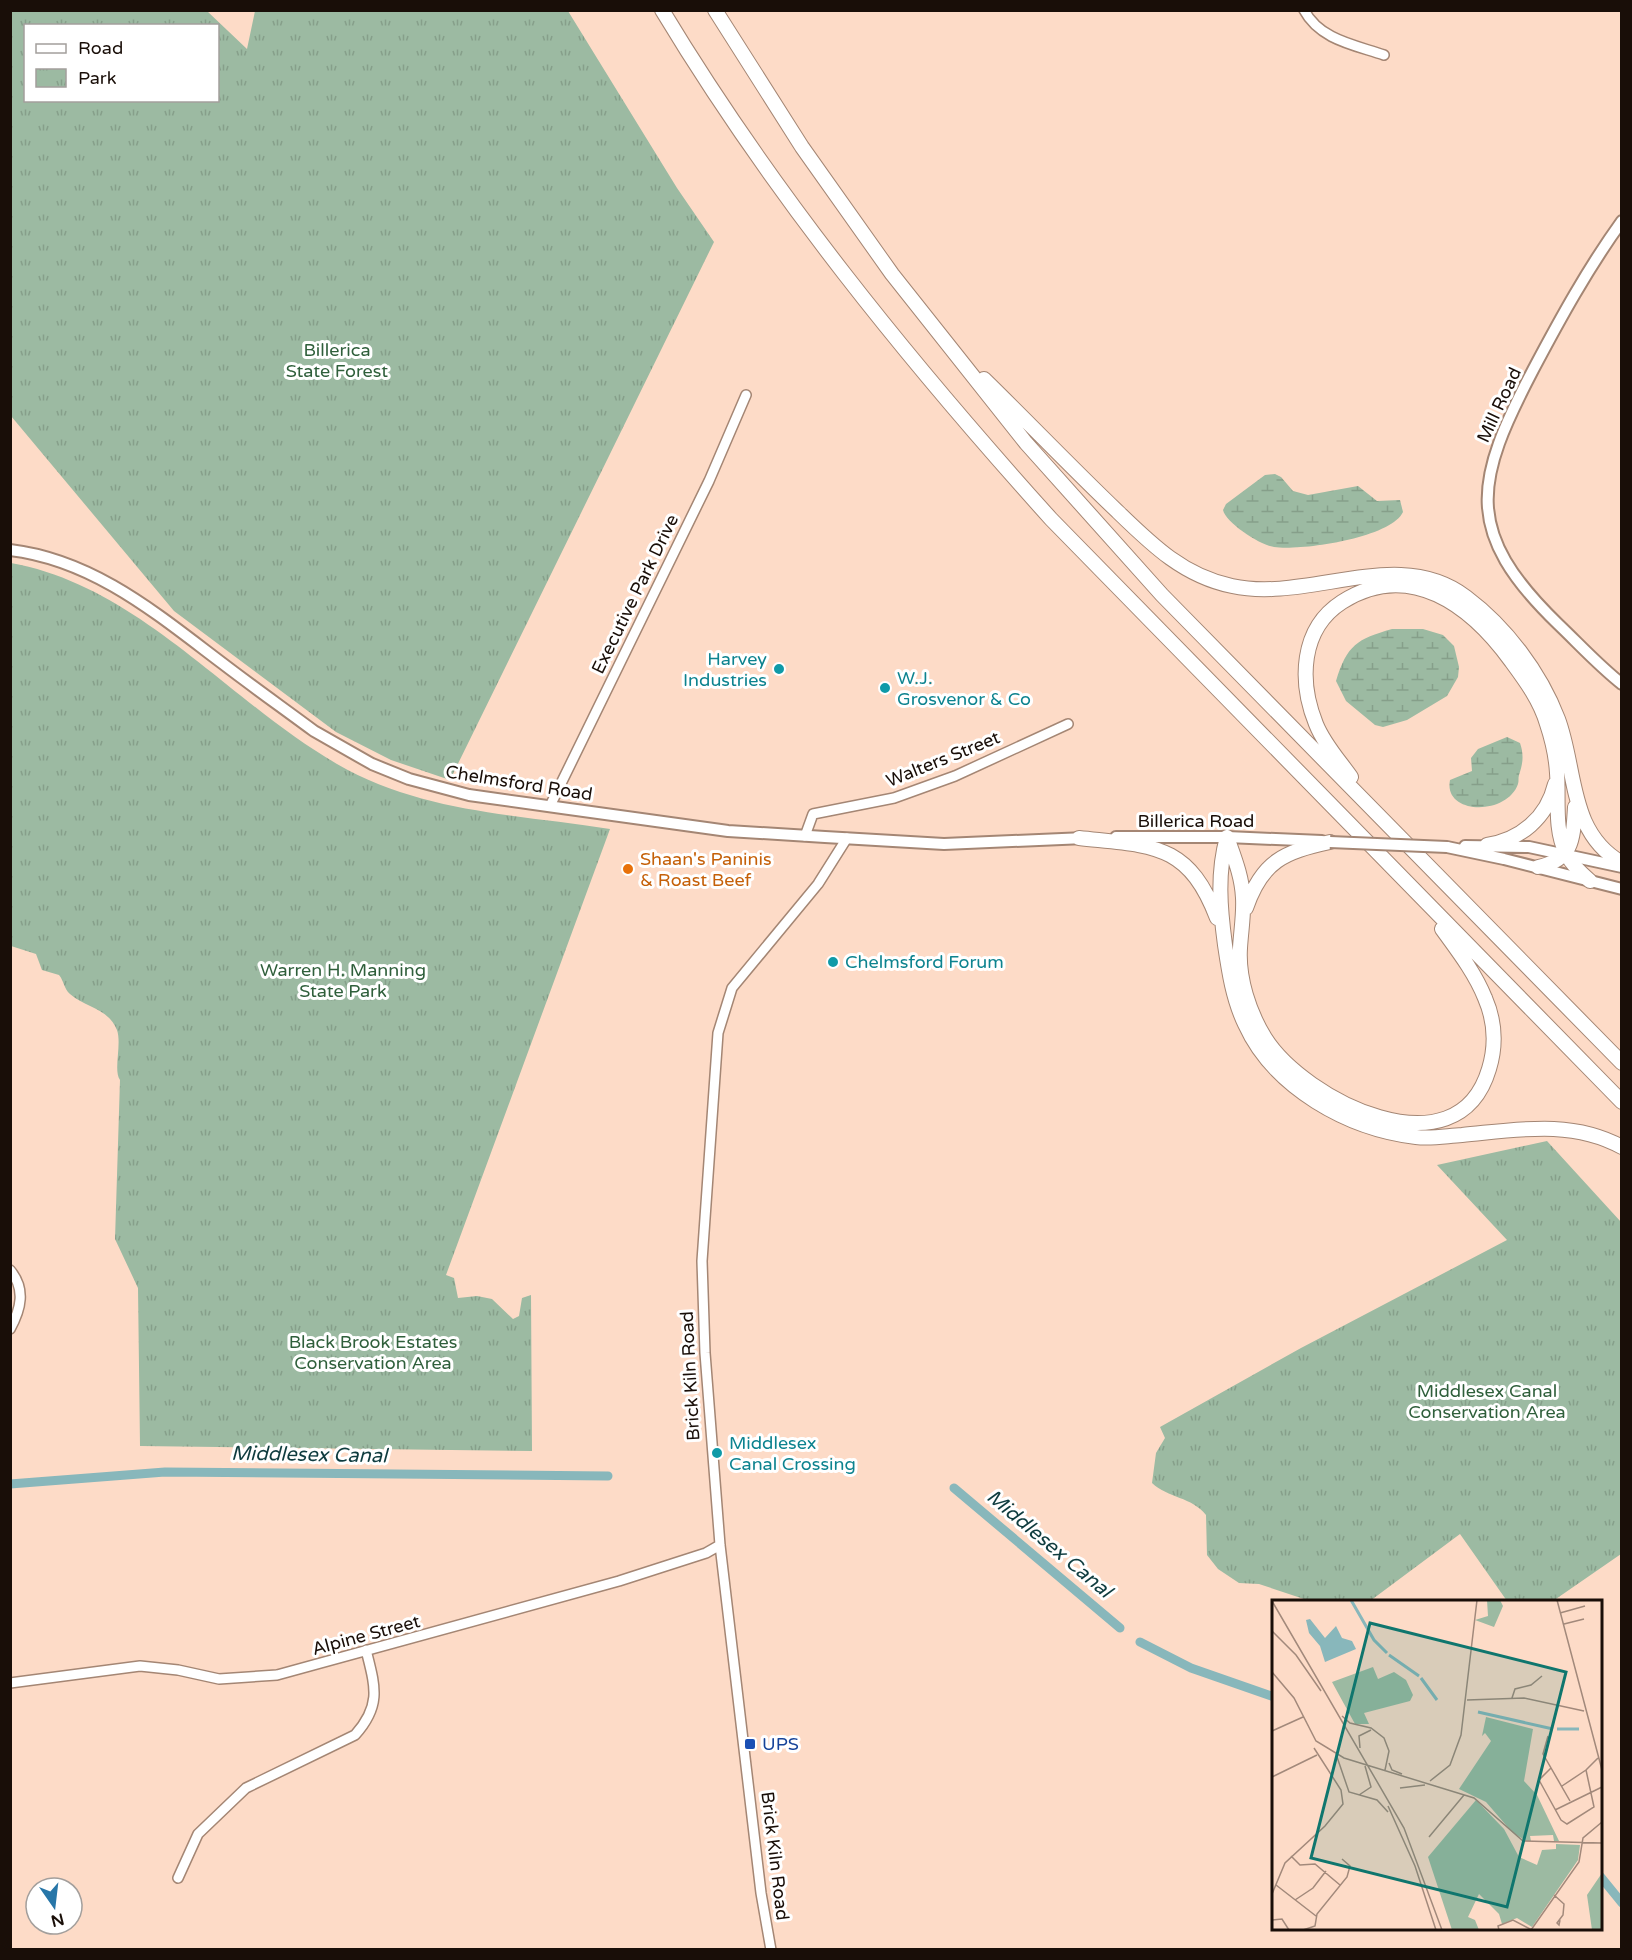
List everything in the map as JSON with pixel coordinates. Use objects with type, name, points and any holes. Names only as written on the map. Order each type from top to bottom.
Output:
[{"type":"highway","points":[[662,10],[792,204],[870,307],[948,402],[1051,519],[1622,1102]]},
{"type":"highway","points":[[715,10],[802,147],[892,274],[1026,443],[1113,542],[1622,1063]]},
{"type":"highway","points":[[942,339],[1150,544],[1188,570],[1231,586],[1280,590],[1382,575],[1407,574],[1442,582],[1464,595],[1509,638],[1546,692],[1565,742],[1574,787],[1587,831],[1604,850],[1622,863]]},
{"type":"highway","points":[[1390,826],[1326,743],[1310,705],[1305,676],[1310,642],[1321,621],[1342,602],[1372,589],[1399,585],[1430,591],[1454,602],[1482,625],[1504,650],[1534,695],[1546,722],[1557,773],[1559,826],[1566,854],[1590,881]]},
{"type":"highway","points":[[1487,845],[1508,841],[1525,831],[1548,801],[1557,773]]},
{"type":"highway","points":[[1538,867],[1557,862],[1566,854],[1574,822],[1574,787]]},
{"type":"highway","points":[[1227,837],[1241,880],[1243,915],[1240,954],[1246,995],[1259,1026],[1276,1053],[1304,1080],[1344,1104],[1392,1121],[1426,1123],[1450,1116],[1472,1100],[1486,1079],[1494,1053],[1493,1027],[1486,1000],[1468,965],[1412,889]]},
{"type":"highway","points":[[1227,837],[1221,860],[1219,886],[1224,935],[1236,1002],[1254,1040],[1273,1067],[1292,1085],[1335,1112],[1383,1130],[1417,1137],[1545,1127],[1591,1133],[1622,1147]]},
{"type":"highway","points":[[1079,838],[1152,847],[1181,860],[1191,868],[1204,887],[1224,935]]},
{"type":"highway","points":[[1243,915],[1256,883],[1269,866],[1294,851],[1330,842]]},
{"type":"main road","name":"Mill Road","points":[[1622,221],[1573,296],[1505,424],[1492,459],[1488,502],[1496,542],[1515,579],[1537,604],[1622,684]]},
{"type":"main road","name":"Chelmsford Road","points":[[10,550],[44,557],[89,572],[127,593],[314,731],[372,764],[409,779],[460,793],[729,831],[944,844]]},
{"type":"main road","name":"Billerica Road","points":[[944,844],[1079,838],[1227,837],[1447,847],[1487,845],[1529,847],[1622,867]]},
{"type":"main road","name":"Billerica Road","points":[[1447,847],[1622,889]]},
{"type":"street","points":[[1304,10],[1315,26],[1330,37],[1384,55]]},
{"type":"street","name":"Executive Park Drive","points":[[550,806],[709,482],[746,395]]},
{"type":"street","name":"Walters Street","points":[[805,836],[813,814],[894,798],[955,776],[1068,724]]},
{"type":"street","name":"Brick Kiln Road","points":[[771,1950],[761,1893],[720,1545],[707,1402],[702,1261],[718,1033],[732,988],[818,885],[847,838]]},
{"type":"street","points":[[10,1270],[21,1297],[20,1308],[10,1329]]},
{"type":"street","name":"Alpine Street","points":[[10,1683],[140,1666],[178,1670],[219,1679],[277,1676],[619,1581],[706,1553],[720,1545]]},
{"type":"street","points":[[178,1878],[198,1834],[246,1788],[356,1735],[366,1724],[373,1708],[375,1692],[366,1650]]},
{"type":"green space","name":"Billerica State Forest","points":[[10,11],[207,11],[247,49],[255,11],[568,11],[677,188],[714,242],[450,780],[391,760],[336,732],[174,611],[11,416]]},
{"type":"green space","points":[[1275,474],[1281,477],[1293,491],[1308,495],[1358,486],[1377,501],[1400,500],[1403,512],[1395,521],[1382,529],[1364,536],[1324,545],[1274,547],[1253,538],[1237,527],[1223,510],[1226,504],[1265,475]]},
{"type":"green space","name":"Warren H. Manning State Park","points":[[11,563],[57,576],[101,595],[142,620],[181,648],[297,738],[337,764],[369,780],[402,793],[470,809],[610,829],[446,1275],[454,1278],[458,1298],[477,1296],[492,1299],[513,1319],[519,1316],[522,1298],[531,1295],[532,1451],[140,1446],[138,1288],[115,1239],[120,1080],[117,1070],[119,1043],[117,1030],[108,1017],[70,994],[59,975],[42,970],[36,954],[11,946]]},
{"type":"green space","points":[[1392,629],[1423,629],[1443,635],[1454,646],[1459,667],[1458,677],[1447,696],[1407,720],[1383,727],[1375,725],[1346,701],[1336,681],[1344,659],[1355,645],[1370,636]]},
{"type":"green space","points":[[1507,737],[1520,743],[1522,755],[1518,784],[1512,794],[1502,802],[1490,806],[1477,807],[1456,800],[1450,792],[1450,780],[1472,771],[1471,758],[1478,749]]},
{"type":"green space","name":"Middlesex Canal Conservation Area","points":[[1547,1141],[1621,1222],[1621,1554],[1554,1600],[1506,1600],[1460,1534],[1371,1600],[1307,1600],[1259,1584],[1239,1583],[1218,1569],[1207,1555],[1206,1515],[1194,1505],[1165,1492],[1152,1483],[1156,1453],[1165,1438],[1160,1427],[1301,1348],[1507,1240],[1437,1165]]},
{"type":"waterway","name":"Middlesex Canal","points":[[10,1484],[165,1472],[608,1476]]},
{"type":"waterway","name":"Middlesex Canal","points":[[954,1488],[1120,1628]]},
{"type":"waterway","name":"Middlesex Canal","points":[[1140,1642],[1191,1668],[1272,1696]]},
{"type":"waterway","name":"Middlesex Canal","points":[[1602,1878],[1622,1903]]},
{"type":"place","name":"Harvey Industries","points":[[779,669]]},
{"type":"place","name":"W.J. Grosvenor & Co","points":[[885,688]]},
{"type":"place","name":"Shaan's Paninis & Roast Beef","points":[[628,869]]},
{"type":"place","name":"Chelmsford Forum","points":[[833,962]]},
{"type":"place","name":"Middlesex Canal Crossing","points":[[717,1453]]},
{"type":"place","name":"UPS","points":[[750,1744]]},
{"type":"park label","name":"Black Brook Estates Conservation Area","points":[[373,1352]]}]
